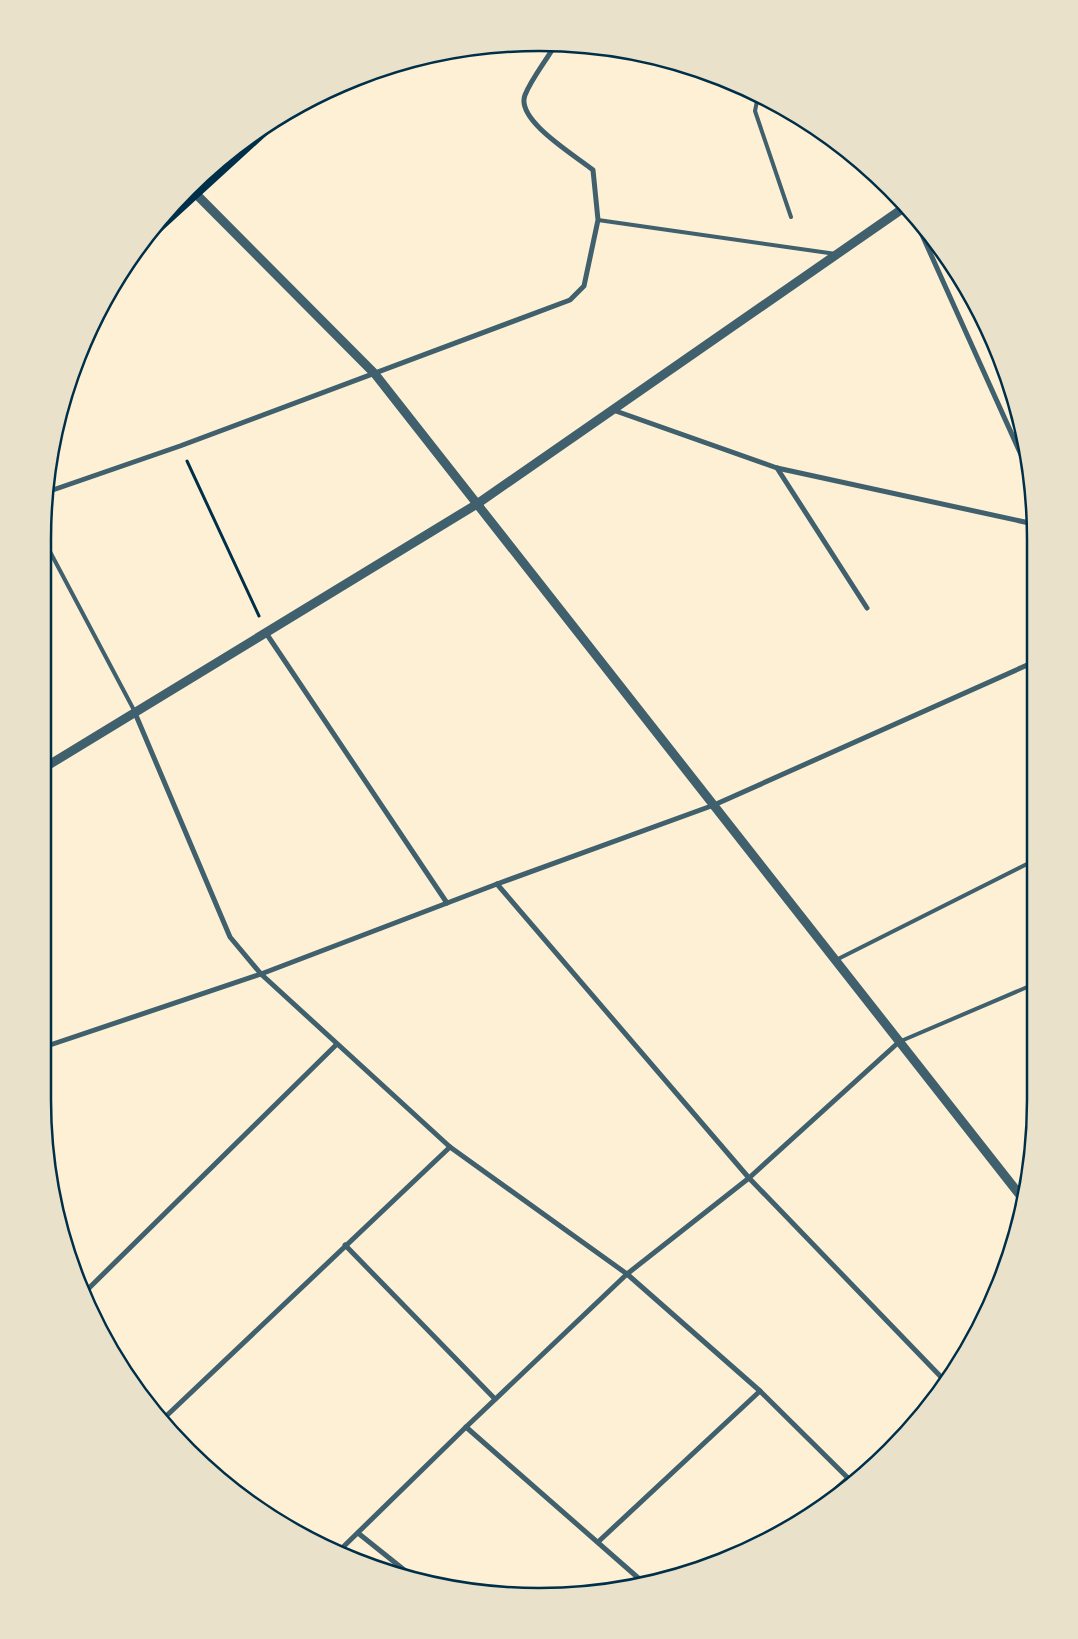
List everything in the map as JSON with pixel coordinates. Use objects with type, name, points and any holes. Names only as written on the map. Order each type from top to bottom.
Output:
[{"type":"main road","points":[[196,192],[224,167]]},
{"type":"street","points":[[54,490],[180,446],[570,300],[584,286],[598,220],[594,170],[531,121],[524,107],[525,95],[551,51]]},
{"type":"street","points":[[195,193],[375,374],[1018,1191]]},
{"type":"street","points":[[51,764],[477,504],[900,211]]},
{"type":"street","points":[[924,240],[1018,447]]},
{"type":"street","points":[[613,410],[777,468],[1026,522]]},
{"type":"street","points":[[777,468],[867,608]]},
{"type":"street","points":[[266,633],[447,902]]},
{"type":"street","points":[[51,1045],[261,974],[447,902],[714,805],[1027,665]]},
{"type":"street","points":[[135,713],[230,937],[261,974],[450,1147],[627,1274],[760,1390],[848,1478]]},
{"type":"street","points":[[497,884],[749,1178],[941,1377]]},
{"type":"street","points":[[343,1547],[627,1274],[749,1178],[900,1041]]},
{"type":"street","points":[[89,1288],[337,1044]]},
{"type":"street","points":[[167,1415],[450,1147]]},
{"type":"street","points":[[345,1245],[495,1399]]},
{"type":"street","points":[[598,1542],[760,1390]]},
{"type":"street","points":[[466,1427],[637,1577]]},
{"type":"street","points":[[358,1533],[401,1568]]},
{"type":"lane","points":[[757,103],[755,111],[791,217]]},
{"type":"lane","points":[[598,220],[837,254]]},
{"type":"lane","points":[[51,554],[135,713]]},
{"type":"lane","points":[[836,960],[1027,864]]},
{"type":"lane","points":[[900,1041],[1027,987]]},
{"type":"path","points":[[180,446],[266,633]]}]
